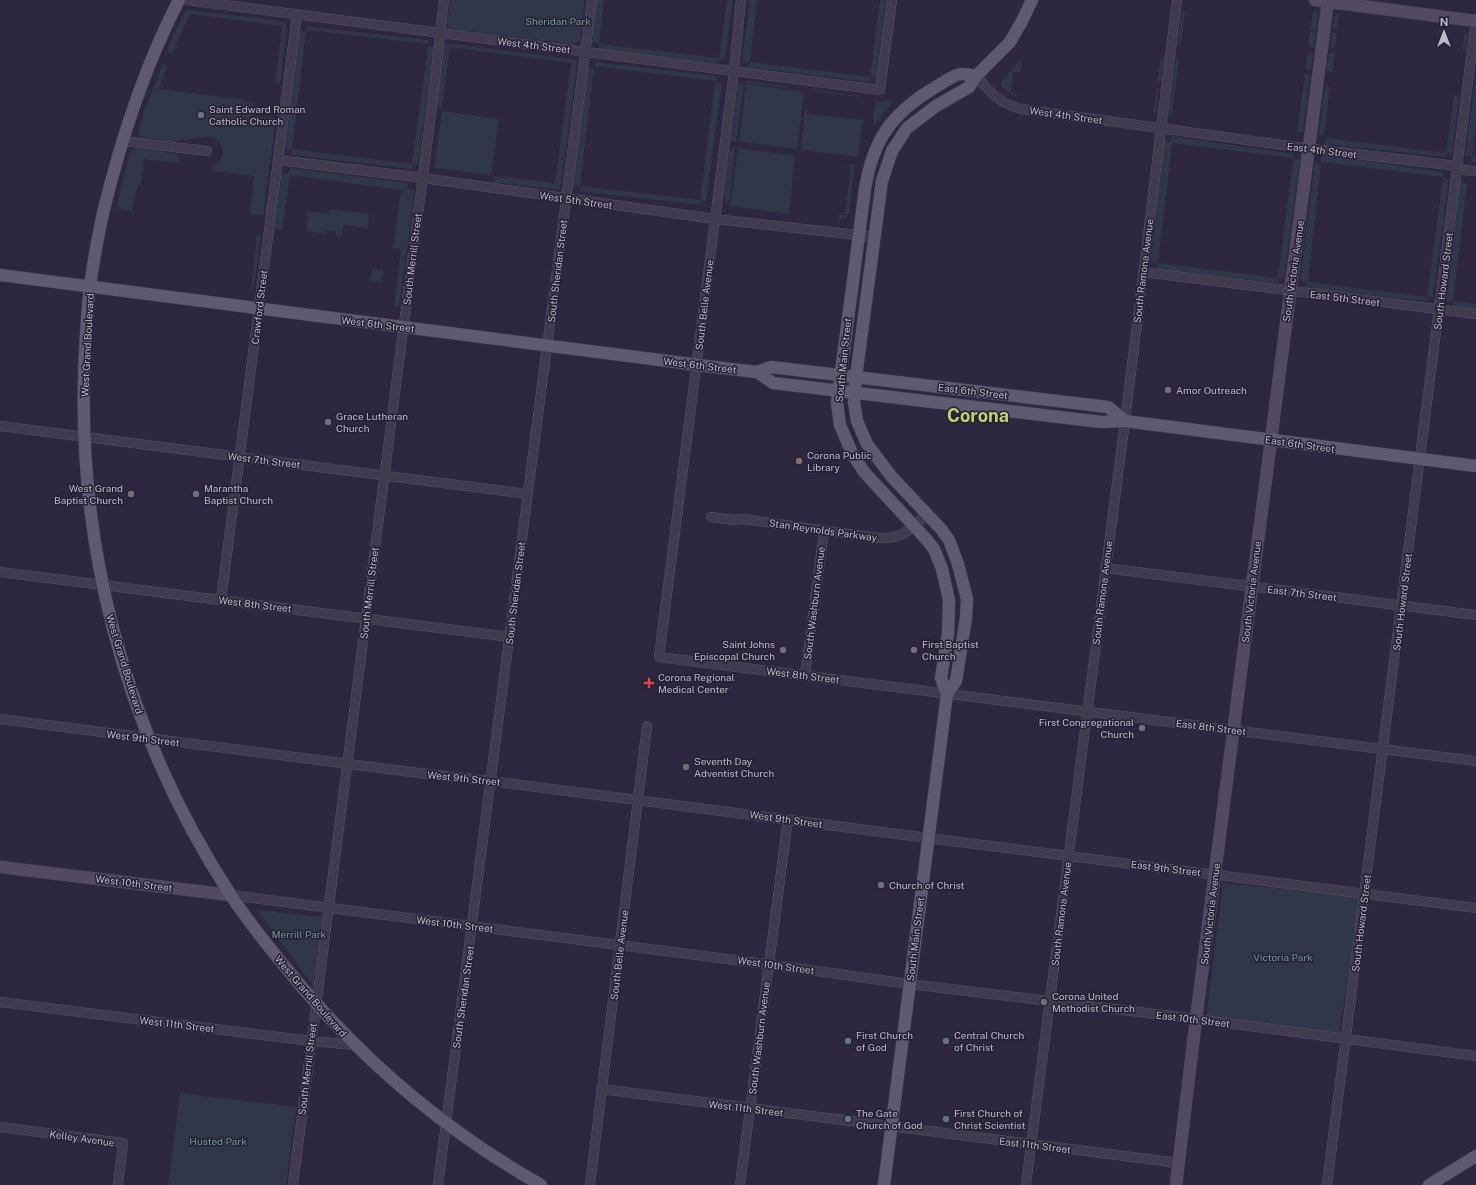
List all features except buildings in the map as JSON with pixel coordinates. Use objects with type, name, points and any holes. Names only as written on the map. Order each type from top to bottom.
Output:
[{"type":"main road","name":"West Grand Boulevard","points":[[180,0],[170,18],[147,70],[122,141],[101,223],[90,286],[84,364],[84,436],[90,506],[102,585],[122,661],[149,738],[173,792],[192,830],[230,894],[257,932],[315,1004],[393,1081],[446,1123],[489,1153],[541,1185]]},
{"type":"main road","name":"South Main Street","points":[[884,1185],[947,694],[956,681],[965,624],[967,599],[958,564],[949,540],[891,476],[867,444],[857,421],[854,402],[856,376],[882,181],[896,144],[907,128],[936,106],[969,87],[976,76],[1010,42],[1032,0]]},
{"type":"main road","name":"South Main Street","points":[[947,694],[941,678],[948,634],[949,600],[942,569],[934,549],[915,525],[864,472],[852,453],[840,425],[837,403],[867,173],[875,149],[886,129],[901,111],[918,98],[959,74],[976,76]]},
{"type":"main road","name":"West 6th Street","points":[[0,275],[403,328],[757,372],[773,383],[838,390]]},
{"type":"main road","name":"West 6th Street","points":[[757,372],[770,367],[840,375]]},
{"type":"main road","name":"East 6th Street","points":[[840,375],[1108,407],[1125,421]]},
{"type":"main road","name":"East 6th Street","points":[[838,390],[1101,422],[1125,421],[1476,466]]},
{"type":"main road","points":[[1429,1185],[1476,1156]]},
{"type":"street","name":"West 4th Street","points":[[187,0],[880,90],[892,0]]},
{"type":"street","name":"South Merrill Street","points":[[293,1185],[315,1004],[423,178],[444,0]]},
{"type":"street","name":"South Sheridan Street","points":[[438,1185],[592,0]]},
{"type":"street","name":"South Belle Avenue","points":[[659,657],[734,71],[741,0]]},
{"type":"street","name":"South Ramona Avenue","points":[[1026,1185],[1143,272],[1164,129],[1177,0]]},
{"type":"street","points":[[1315,0],[1476,20]]},
{"type":"street","name":"South Victoria Avenue","points":[[1176,1185],[1233,730],[1328,1]]},
{"type":"street","name":"Crawford Street","points":[[221,600],[297,14]]},
{"type":"street","name":"South Howard Street","points":[[1327,1185],[1476,20]]},
{"type":"street","name":"West 4th Street","points":[[976,76],[993,95],[1010,106],[1164,129]]},
{"type":"street","name":"East 4th Street","points":[[1164,129],[1457,167],[1476,171]]},
{"type":"street","points":[[122,141],[208,151]]},
{"type":"street","name":"West 5th Street","points":[[278,160],[423,178],[715,219],[875,237]]},
{"type":"street","name":"East 5th Street","points":[[1143,272],[1476,314]]},
{"type":"street","name":"West 7th Street","points":[[0,426],[528,494]]},
{"type":"street","name":"Stan Reynolds Parkway","points":[[711,517],[733,520],[742,519],[824,531],[887,538],[902,535],[927,514]]},
{"type":"street","name":"South Washburn Avenue","points":[[805,675],[824,531]]},
{"type":"street","name":"East 7th Street","points":[[1105,568],[1476,615]]},
{"type":"street","name":"West 8th Street","points":[[0,572],[510,637]]},
{"type":"street","name":"West 8th Street","points":[[659,657],[947,694]]},
{"type":"street","name":"East 8th Street","points":[[947,694],[1476,761]]},
{"type":"street","name":"West 9th Street","points":[[0,719],[928,838]]},
{"type":"street","name":"South Belle Avenue","points":[[590,1185],[647,726]]},
{"type":"street","name":"South Washburn Avenue","points":[[740,1185],[788,819]]},
{"type":"street","name":"East 9th Street","points":[[928,838],[1476,908]]},
{"type":"street","name":"West 10th Street","points":[[0,867],[230,894],[328,908],[769,964],[909,984]]},
{"type":"street","name":"East 10th Street","points":[[909,984],[1196,1019],[1476,1056]]},
{"type":"street","name":"West 11th Street","points":[[0,1002],[311,1041],[355,1045]]},
{"type":"street","name":"West 11th Street","points":[[601,1089],[891,1127]]},
{"type":"street","name":"Kelley Avenue","points":[[0,1127],[123,1144],[118,1185]]},
{"type":"street","name":"East 11th Street","points":[[891,1127],[1179,1164]]},
{"type":"green space","name":"Sheridan Park","points":[[450,0],[585,0],[580,42],[572,44],[451,29],[447,24]]},
{"type":"green space","points":[[597,0],[604,0],[599,44],[592,43]]},
{"type":"green space","points":[[727,0],[733,0],[725,59],[719,59],[719,63],[598,49],[599,44],[719,58]]},
{"type":"green space","points":[[750,0],[757,0],[750,62],[742,61]]},
{"type":"green space","points":[[880,0],[886,0],[876,78],[870,77]]},
{"type":"green space","points":[[189,10],[281,21],[286,23],[287,28],[280,84],[275,83],[282,26],[190,14],[172,54],[167,53],[169,45],[184,13]]},
{"type":"green space","points":[[1182,11],[1185,11],[1181,43],[1178,43]]},
{"type":"green space","points":[[1316,11],[1318,16],[1316,30],[1310,29],[1313,12]]},
{"type":"green space","points":[[1339,13],[1337,30],[1332,29],[1334,17]]},
{"type":"green space","points":[[307,26],[428,40],[428,44],[306,30]]},
{"type":"green space","points":[[300,31],[306,32],[292,149],[412,164],[428,46],[434,46],[418,165],[413,164],[412,169],[291,155],[292,150],[285,149]]},
{"type":"green space","points":[[1310,31],[1316,32],[1314,48],[1308,47]]},
{"type":"green space","points":[[1465,31],[1468,35],[1466,50],[1462,50]]},
{"type":"green space","points":[[1332,33],[1337,33],[1335,48],[1330,47]]},
{"type":"green space","points":[[446,43],[576,60],[577,64],[561,185],[559,190],[494,182],[495,176],[555,183],[571,63],[450,47],[442,107],[436,107],[444,46]]},
{"type":"green space","points":[[1308,52],[1313,53],[1311,70],[1305,69]]},
{"type":"green space","points":[[1329,53],[1335,53],[1332,72],[1326,71]]},
{"type":"green space","points":[[1161,58],[1164,58],[1161,81],[1157,82]]},
{"type":"green space","points":[[1176,58],[1179,59],[1172,115],[1168,116]]},
{"type":"green space","points":[[1020,60],[1022,61],[1020,72],[1013,72],[1011,93],[1017,94],[1017,97],[1002,88],[1001,82]]},
{"type":"green space","points":[[595,62],[716,76],[716,81],[594,66]]},
{"type":"green space","points":[[750,62],[870,77],[870,82],[748,67]]},
{"type":"green space","points":[[163,64],[167,66],[159,89],[246,100],[246,102],[254,102],[253,115],[276,118],[263,215],[250,214],[254,176],[214,171],[211,165],[219,161],[223,150],[221,144],[214,138],[207,137],[171,141],[146,138],[138,133],[143,114]]},
{"type":"green space","points":[[588,68],[594,68],[580,186],[573,185]]},
{"type":"green space","points":[[1305,74],[1310,74],[1303,132],[1297,132]]},
{"type":"green space","points":[[1476,76],[1476,124],[1472,156],[1465,156]]},
{"type":"green space","points":[[746,81],[786,86],[786,88],[746,83]]},
{"type":"green space","points":[[715,82],[722,83],[706,201],[701,200],[700,205],[579,191],[580,186],[700,200]]},
{"type":"green space","points":[[744,84],[736,142],[731,141],[738,85]]},
{"type":"green space","points":[[746,84],[804,92],[797,149],[739,142]]},
{"type":"green space","points":[[1325,86],[1330,87],[1324,135],[1319,135]]},
{"type":"green space","points":[[1157,88],[1159,88],[1156,114],[1153,112]]},
{"type":"green space","points":[[812,90],[862,96],[810,91]]},
{"type":"green space","points":[[1454,95],[1459,96],[1459,98],[1452,153],[1446,153]]},
{"type":"green space","points":[[890,99],[893,102],[874,126],[873,117],[876,101],[883,102]]},
{"type":"green space","points":[[805,110],[807,110],[807,114],[863,120],[858,157],[801,150]]},
{"type":"green space","points":[[442,111],[499,119],[491,175],[434,168]]},
{"type":"green space","points":[[1171,136],[1294,154],[1293,158],[1172,143],[1158,263],[1151,263],[1164,142],[1170,142]]},
{"type":"green space","points":[[1326,138],[1446,153],[1446,157],[1325,144]]},
{"type":"green space","points":[[135,148],[178,154],[180,163],[144,159],[141,185],[138,185],[136,190],[132,211],[116,209],[130,153]]},
{"type":"green space","points":[[730,148],[735,148],[729,202],[725,204],[724,194]]},
{"type":"green space","points":[[738,148],[795,156],[789,214],[730,206]]},
{"type":"green space","points":[[1322,155],[1443,172],[1443,177],[1321,162]]},
{"type":"green space","points":[[1472,156],[1476,157],[1476,162],[1471,162]]},
{"type":"green space","points":[[1293,160],[1300,160],[1284,279],[1278,278]]},
{"type":"green space","points":[[1315,161],[1321,164],[1308,282],[1427,297],[1443,178],[1449,179],[1433,297],[1428,297],[1427,301],[1306,288],[1307,282],[1300,281]]},
{"type":"green space","points":[[845,165],[855,165],[849,213],[846,218],[838,220],[839,215],[845,215],[851,167]]},
{"type":"green space","points":[[290,168],[408,183],[408,189],[415,190],[399,307],[394,306],[401,249],[393,248],[401,190],[290,175],[282,230],[275,229],[282,173],[289,174]]},
{"type":"green space","points":[[1460,181],[1467,184],[1453,301],[1446,301]]},
{"type":"green space","points":[[330,209],[369,214],[368,228],[343,225],[342,237],[336,236],[336,231],[326,230],[325,234],[306,231],[308,216],[305,215],[306,211],[329,214]]},
{"type":"green space","points":[[257,235],[261,235],[253,291],[251,291]]},
{"type":"green space","points":[[1158,263],[1278,278],[1278,283],[1157,269]]},
{"type":"green space","points":[[372,269],[383,270],[382,282],[370,281]]},
{"type":"green space","points":[[1453,301],[1476,304],[1476,309],[1452,307]]},
{"type":"green space","name":"Victoria Park","points":[[1223,883],[1360,897],[1339,1035],[1206,1018]]},
{"type":"green space","name":"Merrill Park","points":[[257,910],[322,917],[313,986]]},
{"type":"green space","name":"Husted Park","points":[[180,1093],[296,1107],[286,1185],[168,1185]]},
{"type":"place","name":"Saint Edward Roman Catholic Church","points":[[201,115]]},
{"type":"place","name":"Amor Outreach","points":[[1168,390]]},
{"type":"place","name":"Grace Lutheran Church","points":[[328,422]]},
{"type":"place","name":"Corona Public Library","points":[[799,461]]},
{"type":"place","name":"West Grand Baptist Church","points":[[131,494]]},
{"type":"place","name":"Marantha Baptist Church","points":[[196,494]]},
{"type":"place","name":"Saint Johns Episcopal Church","points":[[783,650]]},
{"type":"place","name":"First Baptist Church","points":[[914,650]]},
{"type":"place","name":"Corona Regional Medical Center","points":[[649,683]]},
{"type":"place","name":"First Congregational Church","points":[[1142,728]]},
{"type":"place","name":"Seventh Day Adventist Church","points":[[686,767]]},
{"type":"place","name":"Church of Christ","points":[[881,885]]},
{"type":"place","name":"Corona United Methodist Church","points":[[1044,1002]]},
{"type":"place","name":"First Church of God","points":[[848,1041]]},
{"type":"place","name":"Central Church of Christ","points":[[946,1041]]},
{"type":"place","name":"The Gate Church of God","points":[[848,1119]]},
{"type":"place","name":"First Church of Christ Scientist","points":[[946,1119]]},
{"type":"district","name":"Corona","points":[[978,416]]}]
